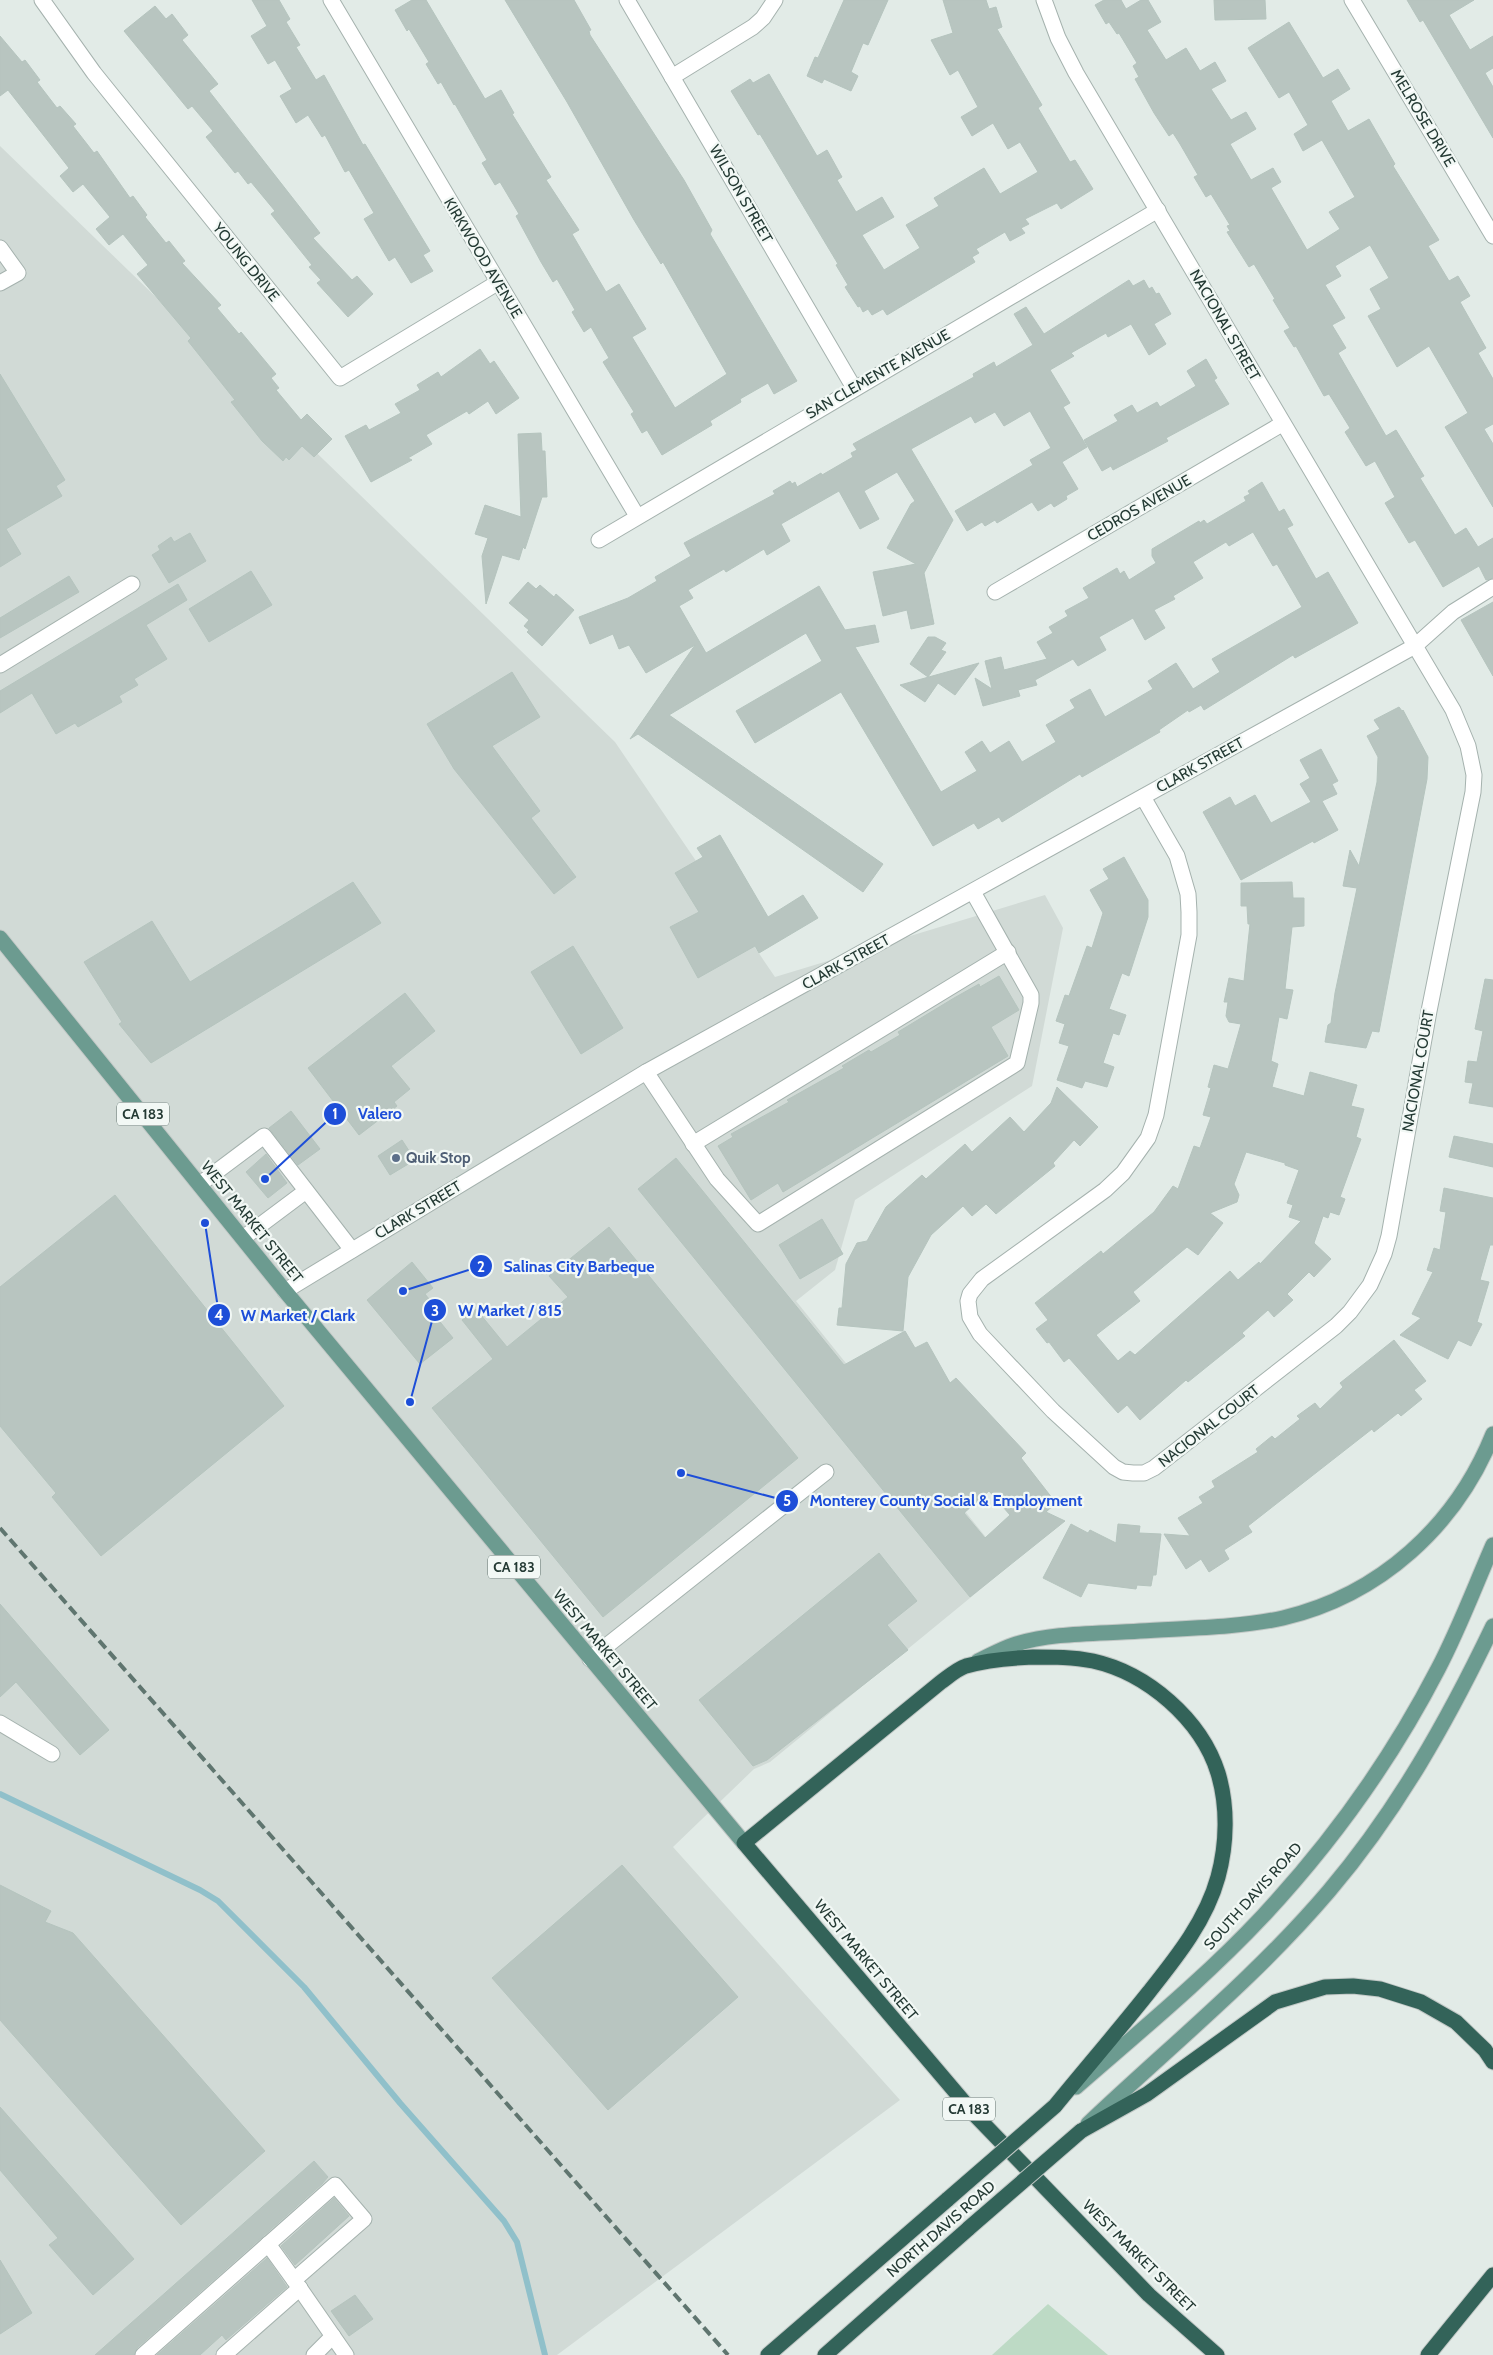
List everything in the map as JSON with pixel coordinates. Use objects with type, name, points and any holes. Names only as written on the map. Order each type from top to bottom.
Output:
[{"type":"highway","points":[[744,1843],[941,1682],[965,1666],[1019,1658],[1062,1656],[1094,1661],[1122,1670],[1143,1681],[1182,1714],[1201,1739],[1218,1772],[1224,1810],[1225,1845],[1218,1878],[1203,1914],[1182,1950],[1054,2106]]},
{"type":"highway","name":"WEST MARKET STREET","points":[[744,1843],[974,2115],[1150,2295],[1217,2355]]},
{"type":"highway","name":"NORTH DAVIS ROAD","points":[[825,2355],[1081,2131],[1147,2094],[1274,2002],[1325,1987],[1353,1986],[1380,1988],[1421,2002],[1456,2022],[1485,2050],[1493,2062]]},
{"type":"highway","name":"SOUTH DAVIS ROAD","points":[[948,2199],[1054,2106]]},
{"type":"highway","name":"NORTH DAVIS ROAD","points":[[768,2355],[948,2199]]},
{"type":"highway","points":[[1428,2355],[1493,2275]]},
{"type":"main road","name":"WEST MARKET STREET","points":[[0,938],[285,1291],[744,1843]]},
{"type":"main road","points":[[965,1666],[1012,1645],[1048,1637],[1244,1624],[1282,1618],[1321,1607],[1358,1590],[1388,1572],[1421,1544],[1445,1518],[1464,1492],[1482,1462],[1493,1434]]},
{"type":"main road","name":"SOUTH DAVIS ROAD","points":[[1054,2106],[1215,1964],[1296,1879],[1343,1818],[1410,1720],[1438,1668],[1493,1544]]},
{"type":"main road","points":[[1081,2131],[1244,1982],[1330,1891],[1372,1836],[1412,1778],[1445,1721],[1493,1626]]},
{"type":"street","name":"YOUNG DRIVE","points":[[42,0],[94,73],[340,378],[497,283]]},
{"type":"street","name":"KIRKWOOD AVENUE","points":[[330,0],[637,516]]},
{"type":"street","name":"WILSON STREET","points":[[627,0],[854,388]]},
{"type":"street","points":[[672,77],[753,27],[763,18],[775,0]]},
{"type":"street","name":"NACIONAL STREET","points":[[1044,0],[1065,53],[1282,424],[1415,646]]},
{"type":"street","name":"MELROSE DRIVE","points":[[1352,0],[1493,236]]},
{"type":"street","name":"SAN CLEMENTE AVENUE","points":[[599,540],[1158,210]]},
{"type":"street","points":[[0,248],[18,273],[0,284]]},
{"type":"street","name":"CEDROS AVENUE","points":[[994,592],[1282,424]]},
{"type":"street","points":[[0,665],[132,584]]},
{"type":"street","name":"CLARK STREET","points":[[285,1291],[646,1072],[1415,646],[1453,612],[1493,587]]},
{"type":"street","name":"NACIONAL COURT","points":[[1143,797],[1177,856],[1188,894],[1189,912],[1189,935],[1177,1007],[1156,1115],[1151,1130],[1138,1156],[1104,1190],[982,1280],[970,1294],[968,1302],[970,1317],[977,1330],[1021,1378],[1104,1459],[1123,1472],[1133,1473],[1144,1473],[1154,1468],[1336,1326],[1370,1285],[1384,1254],[1429,1011],[1473,792],[1471,758],[1462,728],[1415,646]]},
{"type":"street","points":[[646,1072],[717,1179],[758,1224],[1017,1063],[1031,1004],[1030,995],[1008,952],[973,892]]},
{"type":"street","points":[[693,1144],[1008,952]]},
{"type":"street","points":[[200,1184],[264,1136],[352,1250]]},
{"type":"street","points":[[242,1238],[306,1191]]},
{"type":"street","points":[[590,1659],[826,1472]]},
{"type":"street","points":[[0,1722],[52,1754]]},
{"type":"street","points":[[143,2355],[335,2185],[364,2219],[224,2355]]},
{"type":"street","points":[[268,2244],[346,2355]]},
{"type":"street","points":[[314,2355],[333,2336]]},
{"type":"shaded area","points":[[0,146],[615,742],[775,977],[1045,895],[1063,928],[1032,1086],[855,1200],[835,1270],[796,1301],[1009,1566],[770,1762],[754,1769],[673,1847],[900,2100],[557,2355],[0,2355]]},
{"type":"green space","points":[[1048,2304],[1108,2355],[992,2355]]},
{"type":"building","points":[[252,0],[279,0],[290,19],[286,22],[300,45],[296,47],[316,80],[324,75],[363,145],[365,144],[430,251],[423,255],[433,271],[411,283],[395,257],[389,261],[364,219],[374,213],[349,170],[345,172],[325,135],[322,137],[308,115],[296,123],[280,96],[292,89],[275,60],[268,64],[251,36],[267,26]]},
{"type":"building","points":[[412,0],[426,0],[485,99],[501,90],[514,113],[512,114],[551,177],[546,180],[579,230],[572,234],[606,292],[619,284],[646,329],[632,337],[675,408],[727,374],[663,262],[661,264],[634,220],[567,102],[505,0],[574,0],[591,30],[589,31],[590,35],[684,180],[712,230],[710,234],[797,381],[774,394],[768,383],[740,399],[741,402],[710,421],[712,425],[662,455],[647,430],[642,433],[631,414],[634,412],[603,362],[609,358],[591,327],[584,332],[572,312],[575,310],[557,279],[553,282],[516,216],[519,214],[500,182],[495,185],[482,163],[487,160],[455,104],[441,82],[438,84],[426,64],[429,62],[395,10]]},
{"type":"building","points":[[844,0],[888,0],[868,45],[863,43],[851,72],[858,76],[851,91],[824,79],[822,83],[807,76],[815,57],[818,58]]},
{"type":"building","points":[[943,0],[986,0],[989,9],[996,7],[1002,27],[997,29],[1042,105],[1038,108],[1070,162],[1075,160],[1093,189],[1061,209],[1057,203],[1025,219],[1029,224],[1021,228],[1025,233],[1010,241],[1005,232],[976,249],[979,253],[972,257],[975,262],[887,315],[883,309],[872,315],[868,309],[863,312],[860,306],[858,307],[845,287],[848,285],[836,265],[838,264],[760,134],[758,135],[731,91],[750,79],[753,83],[769,74],[817,156],[827,150],[842,177],[837,180],[856,212],[882,197],[894,217],[862,235],[884,270],[920,248],[906,225],[939,206],[934,198],[984,168],[1000,194],[1038,172],[1020,142],[1008,149],[993,123],[972,136],[961,117],[978,107],[958,70],[950,75],[931,40],[953,33]]},
{"type":"building","points":[[1104,0],[1121,0],[1126,9],[1141,0],[1148,0],[1161,22],[1147,30],[1166,60],[1186,48],[1200,71],[1215,62],[1226,81],[1211,89],[1231,120],[1246,112],[1256,129],[1230,144],[1251,180],[1273,168],[1281,182],[1271,188],[1307,250],[1340,229],[1329,212],[1355,197],[1322,140],[1303,151],[1294,134],[1308,125],[1289,92],[1279,98],[1248,48],[1289,22],[1323,78],[1338,69],[1350,89],[1331,101],[1348,131],[1369,119],[1395,164],[1393,166],[1439,240],[1428,246],[1449,281],[1458,276],[1470,296],[1460,302],[1486,348],[1478,353],[1493,379],[1493,424],[1484,429],[1493,444],[1493,507],[1445,427],[1468,413],[1429,346],[1397,367],[1368,316],[1381,309],[1370,289],[1389,278],[1370,245],[1335,266],[1341,276],[1325,285],[1345,318],[1332,325],[1346,348],[1338,353],[1386,436],[1396,430],[1424,476],[1420,478],[1455,535],[1466,528],[1478,547],[1493,538],[1493,578],[1486,580],[1479,566],[1443,587],[1415,540],[1409,543],[1385,503],[1395,497],[1375,461],[1366,466],[1345,432],[1350,428],[1329,394],[1324,396],[1296,346],[1294,347],[1284,331],[1290,328],[1254,264],[1249,267],[1227,232],[1230,231],[1227,226],[1230,225],[1211,194],[1206,197],[1194,177],[1198,175],[1180,144],[1173,133],[1169,136],[1154,113],[1135,79],[1139,77],[1133,66],[1137,63],[1119,33],[1117,34],[1109,22],[1106,24],[1095,5]]},
{"type":"building","points":[[1214,0],[1265,0],[1266,19],[1215,20]]},
{"type":"building","points":[[1407,0],[1474,0],[1449,15],[1470,50],[1493,36],[1493,68],[1485,73],[1493,87],[1493,138],[1423,20],[1420,22]]},
{"type":"building","points":[[155,6],[166,19],[172,14],[188,35],[182,40],[218,84],[209,91],[320,233],[313,238],[352,280],[357,276],[373,294],[348,317],[317,283],[321,280],[309,267],[312,265],[271,214],[275,211],[251,182],[248,184],[238,171],[235,173],[206,137],[213,131],[192,106],[188,109],[124,31]]},
{"type":"building","points":[[0,36],[22,62],[25,60],[40,80],[37,82],[57,108],[60,106],[76,124],[73,126],[94,153],[97,151],[130,198],[133,196],[147,215],[145,217],[166,243],[169,241],[185,261],[182,263],[221,305],[217,308],[239,334],[241,332],[276,374],[271,378],[279,388],[276,390],[301,420],[307,414],[332,439],[314,457],[302,446],[289,460],[286,457],[283,461],[262,441],[231,402],[235,400],[188,341],[191,338],[137,274],[148,265],[123,234],[109,245],[96,229],[110,217],[83,184],[73,192],[60,176],[69,168],[8,90],[0,96]]},
{"type":"building","points":[[1129,280],[1133,286],[1144,280],[1149,289],[1152,287],[1156,294],[1159,293],[1171,314],[1154,324],[1166,344],[1149,355],[1131,324],[1108,337],[1106,333],[1071,353],[1074,356],[1050,370],[1070,403],[1063,407],[1087,447],[1062,462],[1078,489],[1066,496],[1067,499],[1054,507],[1051,503],[1038,511],[1032,502],[997,523],[995,520],[985,526],[982,522],[967,531],[955,511],[1033,465],[1030,460],[1051,448],[1030,411],[1004,426],[995,412],[975,423],[971,416],[911,449],[953,520],[924,573],[934,624],[911,629],[907,610],[883,616],[873,572],[916,564],[887,548],[911,504],[915,501],[897,472],[864,491],[879,519],[860,529],[839,491],[781,524],[790,541],[767,555],[764,549],[726,572],[724,569],[688,590],[693,598],[679,606],[706,653],[819,586],[845,630],[875,625],[879,642],[855,647],[941,792],[977,771],[965,752],[982,741],[990,753],[1009,741],[1022,762],[1056,742],[1046,725],[1075,708],[1070,700],[1090,689],[1105,717],[1153,689],[1148,681],[1176,663],[1193,689],[1220,672],[1212,659],[1302,607],[1277,564],[1273,566],[1253,532],[1229,546],[1226,542],[1193,562],[1203,578],[1173,596],[1175,599],[1154,610],[1165,628],[1145,640],[1133,618],[1099,637],[1106,650],[1078,666],[1073,659],[1035,680],[1037,685],[1018,690],[1020,696],[983,706],[975,678],[992,689],[985,661],[1001,657],[1004,670],[1047,659],[1037,642],[1053,633],[1049,627],[1068,616],[1065,611],[1089,598],[1083,588],[1117,568],[1120,574],[1124,571],[1129,580],[1156,563],[1152,556],[1152,549],[1199,521],[1200,523],[1204,520],[1207,524],[1246,501],[1244,497],[1250,494],[1248,491],[1262,482],[1279,512],[1284,509],[1293,525],[1287,528],[1316,579],[1328,572],[1358,623],[1295,658],[1293,655],[1204,710],[1201,705],[1189,712],[1188,710],[1159,730],[1160,732],[1082,777],[1080,774],[1002,822],[999,817],[978,829],[974,823],[933,846],[841,692],[755,743],[736,711],[822,661],[806,633],[669,715],[883,864],[863,892],[638,734],[630,739],[695,645],[646,673],[629,645],[619,649],[613,634],[590,644],[579,617],[628,598],[657,581],[655,577],[691,556],[684,543],[775,494],[773,491],[790,481],[792,484],[795,482],[797,487],[821,473],[822,475],[853,457],[851,453],[857,450],[853,444],[974,377],[973,374],[994,362],[996,367],[1033,345],[1014,314],[1026,307],[1044,334]]},
{"type":"building","points":[[480,349],[490,364],[494,361],[519,398],[496,414],[488,401],[469,414],[467,411],[426,435],[432,444],[408,458],[412,460],[371,482],[345,436],[366,425],[369,430],[401,413],[395,404],[420,390],[417,385],[438,372],[441,377]]},
{"type":"building","points":[[1206,359],[1217,378],[1214,380],[1229,404],[1166,438],[1168,441],[1153,449],[1113,470],[1111,466],[1102,471],[1084,440],[1118,421],[1114,415],[1132,405],[1137,413],[1157,402],[1160,407],[1196,386],[1187,371]]},
{"type":"building","points":[[0,374],[65,480],[56,486],[62,496],[6,529],[21,554],[0,567]]},
{"type":"building","points":[[541,433],[542,451],[545,451],[547,497],[542,497],[525,549],[523,547],[519,560],[502,555],[486,604],[482,556],[488,538],[475,534],[485,505],[521,517],[518,434]]},
{"type":"building","points":[[190,533],[206,561],[169,583],[152,555],[160,550],[158,546],[171,537],[174,542]]},
{"type":"building","points":[[251,571],[272,605],[209,642],[189,609]]},
{"type":"building","points":[[69,576],[79,592],[0,638],[0,618]]},
{"type":"building","points":[[528,582],[536,589],[540,585],[554,597],[556,594],[574,610],[542,646],[527,632],[529,630],[524,626],[529,620],[509,603]]},
{"type":"building","points":[[178,584],[187,600],[146,625],[167,659],[134,679],[138,685],[119,696],[122,702],[78,727],[75,723],[56,734],[32,693],[0,713],[0,691]]},
{"type":"building","points":[[1493,602],[1493,676],[1461,620]]},
{"type":"building","points":[[928,637],[935,637],[946,643],[941,650],[946,652],[928,677],[910,664]]},
{"type":"building","points":[[979,663],[955,695],[938,683],[925,702],[900,685]]},
{"type":"building","points":[[512,672],[540,717],[492,746],[540,811],[531,818],[576,877],[554,894],[454,769],[427,724]]},
{"type":"building","points":[[1399,707],[1403,710],[1428,757],[1427,779],[1379,1032],[1372,1031],[1366,1048],[1325,1042],[1328,1025],[1331,1023],[1335,993],[1357,888],[1343,886],[1350,850],[1359,866],[1377,782],[1378,757],[1367,736],[1380,729],[1374,720]]},
{"type":"building","points":[[1321,749],[1338,781],[1332,784],[1337,794],[1322,801],[1338,830],[1314,843],[1313,841],[1241,880],[1203,812],[1230,797],[1235,806],[1255,795],[1271,823],[1311,802],[1300,784],[1310,778],[1300,760]]},
{"type":"building","points":[[720,835],[768,917],[803,895],[818,918],[759,953],[755,946],[698,978],[670,927],[699,912],[675,873],[703,857],[697,848]]},
{"type":"building","points":[[1124,857],[1148,900],[1148,917],[1129,976],[1122,973],[1109,1009],[1126,1015],[1119,1035],[1113,1033],[1103,1063],[1114,1067],[1107,1087],[1085,1081],[1082,1088],[1057,1080],[1069,1046],[1059,1043],[1065,1024],[1056,1021],[1065,995],[1069,996],[1087,946],[1092,948],[1103,913],[1090,890],[1109,879],[1103,869]]},
{"type":"building","points":[[353,882],[381,923],[151,1063],[119,1024],[122,1022],[84,962],[152,921],[190,982]]},
{"type":"building","points":[[1292,882],[1293,898],[1304,898],[1304,926],[1292,927],[1285,989],[1293,990],[1287,1019],[1279,1017],[1271,1061],[1278,1064],[1272,1087],[1304,1096],[1310,1072],[1357,1085],[1351,1106],[1364,1109],[1356,1137],[1361,1139],[1340,1197],[1345,1199],[1339,1215],[1330,1212],[1328,1218],[1323,1216],[1314,1243],[1331,1259],[1314,1277],[1309,1272],[1287,1294],[1293,1300],[1274,1317],[1268,1310],[1242,1333],[1245,1336],[1188,1382],[1186,1380],[1140,1420],[1127,1405],[1118,1413],[1069,1358],[1064,1362],[1049,1342],[1047,1343],[1036,1329],[1048,1320],[1035,1303],[1101,1251],[1103,1254],[1154,1212],[1173,1186],[1178,1189],[1194,1146],[1200,1148],[1211,1117],[1203,1115],[1211,1088],[1208,1087],[1214,1065],[1228,1069],[1241,1024],[1229,1022],[1226,1016],[1228,1002],[1224,1002],[1229,978],[1244,981],[1250,924],[1248,924],[1247,906],[1241,906],[1241,883]],"holes":[[[1246,1152],[1285,1163],[1285,1165],[1299,1170],[1287,1203],[1293,1205],[1289,1217],[1301,1221],[1260,1264],[1259,1262],[1238,1280],[1230,1271],[1135,1355],[1130,1351],[1118,1361],[1096,1335],[1140,1301],[1133,1292],[1187,1247],[1198,1255],[1223,1223],[1210,1213],[1237,1202],[1239,1195],[1234,1184]]]},
{"type":"building","points":[[573,946],[623,1028],[581,1054],[531,972]]},
{"type":"building","points":[[999,976],[1019,1010],[991,1027],[1008,1056],[783,1192],[778,1183],[751,1200],[718,1146],[733,1137],[731,1134],[789,1102],[787,1100],[844,1068],[842,1066],[869,1050],[871,1052],[900,1035],[898,1032],[954,998],[979,984],[980,987]]},
{"type":"building","points":[[1485,979],[1493,980],[1493,1107],[1469,1103],[1473,1083],[1465,1082],[1468,1061],[1477,1062],[1483,1031],[1475,1029]]},
{"type":"building","points":[[405,993],[435,1031],[391,1066],[410,1089],[394,1102],[397,1106],[359,1135],[308,1068]]},
{"type":"building","points":[[1057,1087],[1098,1127],[1080,1146],[1074,1140],[1053,1163],[1055,1166],[996,1214],[986,1204],[972,1216],[963,1206],[931,1235],[908,1277],[903,1331],[837,1325],[839,1308],[842,1308],[846,1264],[857,1243],[867,1241],[886,1207],[922,1175],[926,1179],[965,1144],[972,1152],[1010,1117],[1024,1132],[1051,1103]]},
{"type":"building","points":[[291,1111],[320,1149],[298,1165],[269,1128]]},
{"type":"building","points":[[1454,1136],[1493,1144],[1493,1167],[1449,1157]]},
{"type":"building","points":[[402,1140],[415,1160],[390,1175],[378,1156]]},
{"type":"building","points":[[266,1154],[287,1183],[268,1198],[246,1172]]},
{"type":"building","points":[[676,1158],[844,1365],[905,1331],[915,1348],[927,1342],[950,1383],[956,1378],[1026,1453],[1021,1458],[1056,1503],[1046,1512],[1065,1521],[970,1597],[638,1189]],"holes":[[[989,1491],[1010,1515],[985,1538],[964,1513]]]},
{"type":"building","points":[[1444,1188],[1493,1198],[1493,1245],[1490,1245],[1480,1280],[1489,1282],[1477,1322],[1482,1324],[1471,1346],[1458,1340],[1448,1359],[1400,1335],[1421,1318],[1412,1314],[1433,1272],[1427,1270],[1434,1248],[1440,1250],[1446,1212],[1440,1211]]},
{"type":"building","points":[[115,1195],[284,1406],[101,1556],[52,1497],[56,1493],[0,1426],[0,1287]]},
{"type":"building","points":[[822,1219],[843,1254],[800,1279],[779,1245]]},
{"type":"building","points":[[609,1227],[798,1458],[603,1617],[432,1408],[493,1359],[462,1320],[476,1309],[507,1347],[568,1297],[549,1276]]},
{"type":"building","points":[[412,1262],[433,1288],[425,1294],[429,1299],[425,1303],[453,1338],[420,1364],[367,1300]]},
{"type":"building","points":[[1394,1340],[1426,1381],[1414,1390],[1422,1399],[1401,1416],[1398,1413],[1374,1432],[1372,1429],[1248,1526],[1252,1532],[1224,1550],[1229,1559],[1209,1572],[1201,1559],[1186,1569],[1164,1534],[1190,1536],[1178,1518],[1203,1503],[1199,1497],[1215,1487],[1212,1481],[1258,1452],[1256,1449],[1272,1436],[1275,1439],[1300,1419],[1297,1416],[1315,1403],[1320,1409],[1343,1387],[1340,1383]]},
{"type":"building","points":[[1071,1524],[1088,1533],[1090,1530],[1116,1543],[1118,1524],[1140,1526],[1139,1533],[1161,1534],[1156,1575],[1153,1575],[1151,1586],[1137,1585],[1136,1589],[1088,1583],[1081,1597],[1043,1578]]},
{"type":"building","points":[[879,1553],[917,1601],[887,1625],[908,1650],[767,1760],[753,1766],[699,1700]]},
{"type":"building","points":[[0,1604],[109,1730],[80,1755],[16,1682],[0,1697]]},
{"type":"building","points":[[622,1865],[738,1997],[608,2110],[492,1978]]},
{"type":"building","points":[[0,1885],[51,1911],[45,1922],[73,1933],[265,2151],[181,2225],[0,2020]]},
{"type":"building","points":[[0,2107],[134,2259],[93,2295],[49,2245],[58,2238],[0,2170]]},
{"type":"building","points":[[314,2161],[328,2177],[322,2184],[137,2348],[134,2355],[95,2355]]},
{"type":"building","points":[[334,2198],[349,2216],[295,2265],[281,2246]]},
{"type":"building","points":[[267,2258],[287,2287],[226,2340],[222,2335],[200,2355],[157,2355]]},
{"type":"building","points":[[0,2260],[32,2313],[0,2334]]},
{"type":"building","points":[[355,2295],[373,2319],[349,2336],[331,2311]]},
{"type":"waterway","points":[[0,1794],[200,1890],[218,1901],[304,1987],[400,2103],[504,2221],[517,2242],[545,2355]]},
{"type":"railway","points":[[0,1528],[728,2355]]},
{"type":"place","name":"Quik Stop","points":[[396,1158]]},
{"type":"place","name":"Valero","points":[[265,1179]]},
{"type":"place","name":"W Market / Clark","points":[[205,1223]]},
{"type":"place","name":"Salinas City Barbeque","points":[[403,1291]]},
{"type":"place","name":"W Market / 815","points":[[410,1402]]},
{"type":"place","name":"Monterey County Social & Employment","points":[[681,1473]]}]
